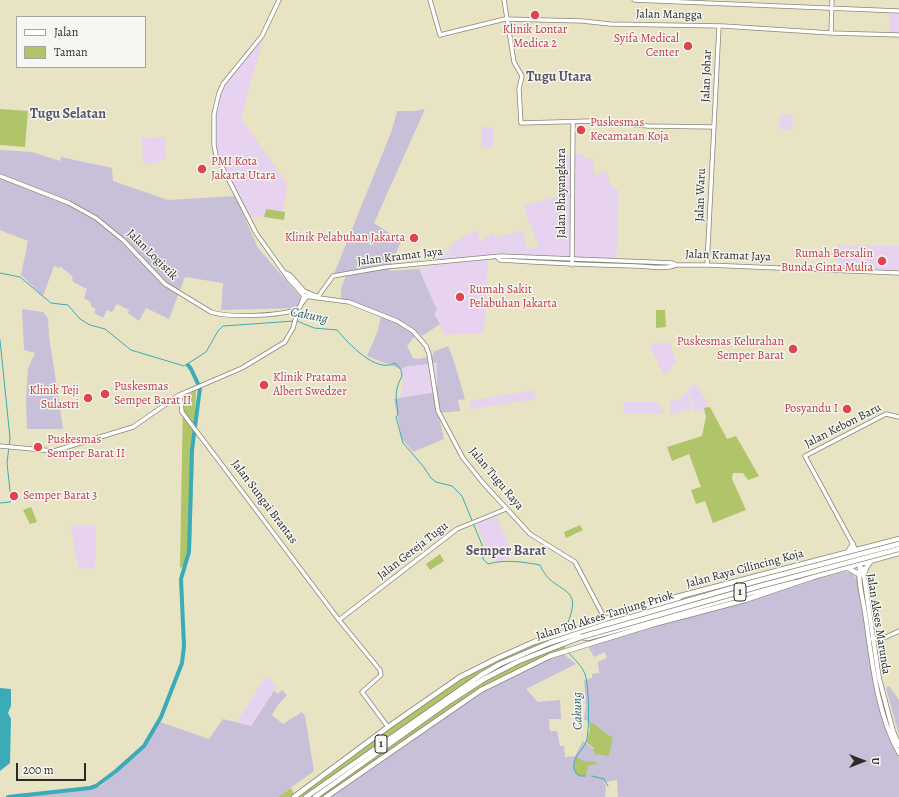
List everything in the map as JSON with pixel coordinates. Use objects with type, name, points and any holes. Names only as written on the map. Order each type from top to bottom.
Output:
[{"type":"highway","name":"Jalan Raya Cilincing Koja","points":[[294,797],[388,727],[466,674],[498,658],[560,632],[681,596],[899,539]]},
{"type":"highway","points":[[853,544],[853,552]]},
{"type":"highway","name":"Jalan Tol Akses Tanjung Priok","points":[[306,797],[489,670],[549,643],[607,624],[757,581],[899,544]]},
{"type":"highway","name":"Jalan Tol Akses Tanjung Priok","points":[[315,797],[444,705],[484,679],[519,660],[581,637],[760,586],[899,549]]},
{"type":"highway","points":[[326,797],[481,690],[539,660],[569,649],[745,600],[813,577],[860,566],[899,553]]},
{"type":"highway","points":[[843,554],[847,568]]},
{"type":"highway","points":[[847,568],[862,575],[870,562]]},
{"type":"highway","points":[[581,637],[588,638],[813,577]]},
{"type":"highway","points":[[607,624],[611,620],[672,602],[681,596]]},
{"type":"main road","name":"Jalan Akses Marunda","points":[[853,552],[860,566],[862,575],[871,639],[884,712],[889,731],[899,753]]},
{"type":"main road","name":"Jalan Akses Marunda","points":[[871,639],[882,691],[893,731],[899,745]]},
{"type":"street","points":[[0,446],[54,451],[123,431],[140,423],[180,395],[242,368],[285,342],[295,323],[299,308],[306,295],[285,273],[256,233],[220,164],[215,150],[214,140],[214,107],[222,87],[262,36],[279,0]]},
{"type":"street","name":"Jalan Mangga","points":[[430,0],[440,35],[505,19],[582,21],[610,24],[718,26],[831,33],[899,35]]},
{"type":"street","points":[[504,0],[505,19],[514,62],[522,76],[519,89],[521,123],[573,122],[714,127]]},
{"type":"street","points":[[634,0],[689,1],[831,9],[899,11]]},
{"type":"street","points":[[831,33],[832,0]]},
{"type":"street","name":"Jalan Johar","points":[[714,127],[718,26]]},
{"type":"street","name":"Jalan Bhayangkara","points":[[572,265],[573,122]]},
{"type":"street","name":"Jalan Waru","points":[[707,265],[714,127]]},
{"type":"street","name":"Jalan Logistik","points":[[0,176],[69,203],[96,218],[126,243],[165,284],[211,312],[218,314],[240,315],[285,312],[299,308]]},
{"type":"street","name":"Jalan Kramat Jaya","points":[[318,297],[333,276],[406,265],[498,258],[501,256],[899,273]]},
{"type":"street","name":"Jalan Kramat Jaya","points":[[498,258],[500,260],[572,265],[659,267],[676,264]]},
{"type":"street","name":"Jalan Tugu Raya","points":[[306,295],[354,304],[397,321],[413,331],[426,346],[429,354],[438,409],[451,438],[470,467],[506,509],[536,538],[574,562],[605,619]]},
{"type":"street","name":"Jalan Sungai Brantas","points":[[180,395],[181,410],[339,620]]},
{"type":"street","name":"Jalan Kebon Baru","points":[[853,552],[853,544],[804,456],[886,414],[899,417]]},
{"type":"street","name":"Jalan Gereja Tugu","points":[[339,620],[455,531],[477,520],[506,509]]},
{"type":"street","points":[[339,620],[380,670],[381,675],[362,692],[388,727]]},
{"type":"street","points":[[871,639],[886,637],[899,631]]},
{"type":"shaded area","points":[[889,14],[899,14],[899,34],[889,34]]},
{"type":"shaded area","points":[[258,37],[263,38],[241,118],[287,184],[282,218],[243,216],[216,152],[216,111],[220,86],[246,55]]},
{"type":"shaded area","points":[[425,109],[374,223],[401,241],[389,271],[419,269],[437,310],[434,314],[440,324],[422,336],[418,332],[407,346],[413,358],[419,359],[434,355],[433,352],[448,346],[465,399],[458,400],[460,411],[438,413],[444,439],[413,452],[402,439],[394,399],[437,392],[437,362],[408,366],[401,369],[367,356],[377,333],[382,313],[341,299],[341,289],[347,273],[334,274],[392,130],[397,111],[414,111]]},
{"type":"shaded area","points":[[780,114],[793,115],[792,130],[779,129]]},
{"type":"shaded area","points":[[481,127],[493,127],[493,147],[481,148]]},
{"type":"shaded area","points":[[165,137],[165,159],[159,159],[159,163],[143,164],[142,138]]},
{"type":"shaded area","points":[[0,150],[32,152],[60,161],[61,157],[112,168],[113,181],[168,200],[235,196],[258,248],[302,299],[296,308],[221,310],[223,283],[185,277],[169,319],[146,308],[139,321],[128,313],[129,310],[117,304],[112,312],[107,310],[103,318],[94,313],[96,309],[92,307],[90,302],[84,298],[87,289],[73,282],[72,276],[60,266],[59,268],[54,266],[43,296],[21,275],[28,241],[0,230]]},
{"type":"shaded area","points":[[583,154],[584,159],[594,158],[594,175],[606,171],[611,185],[619,191],[616,261],[488,256],[484,333],[446,335],[434,314],[437,310],[419,269],[440,265],[438,253],[450,252],[450,246],[465,235],[477,230],[480,241],[494,233],[495,238],[523,230],[527,249],[539,246],[523,206],[559,196],[556,184],[560,182],[557,166],[561,165],[561,155]]},
{"type":"shaded area","points":[[838,245],[899,246],[899,271],[837,270]]},
{"type":"shaded area","points":[[22,309],[43,312],[48,318],[49,336],[63,429],[27,429],[26,398],[28,369],[35,353],[24,350]]},
{"type":"shaded area","points":[[669,342],[677,363],[671,366],[672,370],[664,374],[650,347],[653,344]]},
{"type":"shaded area","points":[[437,361],[438,393],[400,398],[404,384],[401,369],[408,366],[430,364]]},
{"type":"shaded area","points":[[696,384],[709,407],[695,413],[688,387]]},
{"type":"shaded area","points":[[534,390],[536,399],[470,409],[469,401]]},
{"type":"shaded area","points":[[688,393],[692,409],[670,414],[669,410],[671,409],[669,402],[682,398],[682,395]]},
{"type":"shaded area","points":[[623,402],[658,402],[664,413],[628,413],[623,411]]},
{"type":"shaded area","points":[[496,516],[514,556],[500,561],[491,560],[477,524]]},
{"type":"shaded area","points":[[71,525],[96,525],[95,568],[78,569]]},
{"type":"shaded area","points":[[844,572],[852,572],[858,581],[877,690],[888,736],[899,758],[899,797],[618,797],[617,780],[604,782],[606,786],[605,797],[327,797],[465,700],[561,652],[576,664],[526,689],[538,702],[560,700],[561,719],[549,719],[550,731],[557,731],[560,746],[564,746],[565,757],[575,756],[583,741],[594,749],[613,737],[584,719],[586,706],[584,680],[592,678],[592,674],[599,673],[598,662],[607,658],[605,652],[594,657],[587,644],[640,626]]},
{"type":"shaded area","points":[[266,676],[277,685],[251,727],[237,722]]},
{"type":"shaded area","points":[[889,686],[899,700],[899,735],[886,688]]},
{"type":"shaded area","points":[[282,690],[287,695],[272,715],[283,724],[302,712],[305,716],[314,771],[278,797],[18,797],[91,789],[101,786],[144,747],[160,722],[209,739],[223,719],[251,726],[274,691],[278,694]]},
{"type":"green space","points":[[0,109],[28,111],[25,147],[0,145]]},
{"type":"green space","points":[[266,209],[285,212],[284,220],[264,217]]},
{"type":"green space","points":[[656,310],[665,310],[666,327],[656,328]]},
{"type":"green space","points":[[196,390],[191,547],[184,566],[180,568],[183,398]]},
{"type":"green space","points":[[710,407],[727,439],[736,436],[759,476],[748,480],[743,473],[733,473],[732,479],[746,510],[713,523],[705,501],[696,504],[691,490],[701,487],[689,454],[672,461],[667,447],[702,436],[706,417],[704,408]]},
{"type":"green space","points":[[31,507],[37,522],[30,524],[23,510]]},
{"type":"green space","points":[[580,525],[583,530],[566,538],[564,532]]},
{"type":"green space","points":[[440,554],[444,561],[430,570],[426,564]]},
{"type":"green space","points":[[551,636],[552,642],[500,664],[306,797],[278,797],[291,788],[295,796],[466,674]]},
{"type":"green space","points":[[564,645],[567,650],[481,690],[326,797],[315,797],[456,697],[519,661]]},
{"type":"green space","points":[[589,721],[613,737],[609,756],[595,754],[593,751],[594,748],[586,742],[590,730]]},
{"type":"green space","points":[[577,757],[583,761],[597,762],[596,764],[588,766],[586,776],[578,776],[574,770]]},
{"type":"water","points":[[0,688],[11,689],[11,706],[8,713],[11,719],[10,763],[0,771]]},
{"type":"waterway","name":"Cakung","points":[[0,273],[20,277],[51,303],[68,305],[80,319],[90,325],[105,329],[131,350],[184,366],[206,352],[218,331],[223,326],[294,321]]},
{"type":"waterway","name":"Cakung","points":[[297,321],[314,328],[337,330],[355,349],[371,361],[388,365],[395,363],[401,370],[402,376],[397,390],[396,398],[398,414],[396,417],[403,443],[423,466],[431,478],[436,482],[452,486],[462,496],[482,545],[483,559],[488,564],[508,561],[540,565],[552,582],[566,591],[573,602],[566,627]]},
{"type":"waterway","points":[[0,340],[10,438],[7,463],[11,500],[10,502],[0,503]]},
{"type":"waterway","points":[[8,797],[90,788],[96,786],[116,771],[144,746],[161,717],[182,663],[184,646],[181,579],[189,552],[192,450],[200,388],[188,365]]},
{"type":"waterway","name":"Cakung","points":[[568,652],[582,668],[586,680],[588,708],[587,737],[585,745],[576,757],[574,765],[574,769],[577,774],[580,776],[585,776]]},
{"type":"waterway","name":"Cakung","points":[[592,776],[604,779],[608,786]]},
{"type":"place","name":"Klinik Lontar Medica 2","points":[[535,15]]},
{"type":"place","name":"Syifa Medical Center","points":[[688,46]]},
{"type":"place","name":"Puskesmas Kecamatan Koja","points":[[581,130]]},
{"type":"place","name":"PMI Kota Jakarta Utara","points":[[202,169]]},
{"type":"place","name":"Klinik Pelabuhan Jakarta","points":[[414,238]]},
{"type":"place","name":"Rumah Bersalin Bunda Cinta Mulia","points":[[882,261]]},
{"type":"place","name":"Rumah Sakit Pelabuhan Jakarta","points":[[460,297]]},
{"type":"place","name":"Puskesmas Kelurahan Semper Barat","points":[[793,349]]},
{"type":"place","name":"Klinik Pratama Albert Swedzer","points":[[264,385]]},
{"type":"place","name":"Puskesmas Sempet Barat II","points":[[105,394]]},
{"type":"place","name":"Klinik Teji Sulastri","points":[[88,398]]},
{"type":"place","name":"Posyandu I","points":[[847,409]]},
{"type":"place","name":"Puskesmas Semper Barat II","points":[[38,447]]},
{"type":"place","name":"Semper Barat 3","points":[[14,496]]},
{"type":"district","name":"Tugu Utara","points":[[559,78]]},
{"type":"district","name":"Tugu Selatan","points":[[68,115]]},
{"type":"district","name":"Semper Barat","points":[[506,552]]}]
